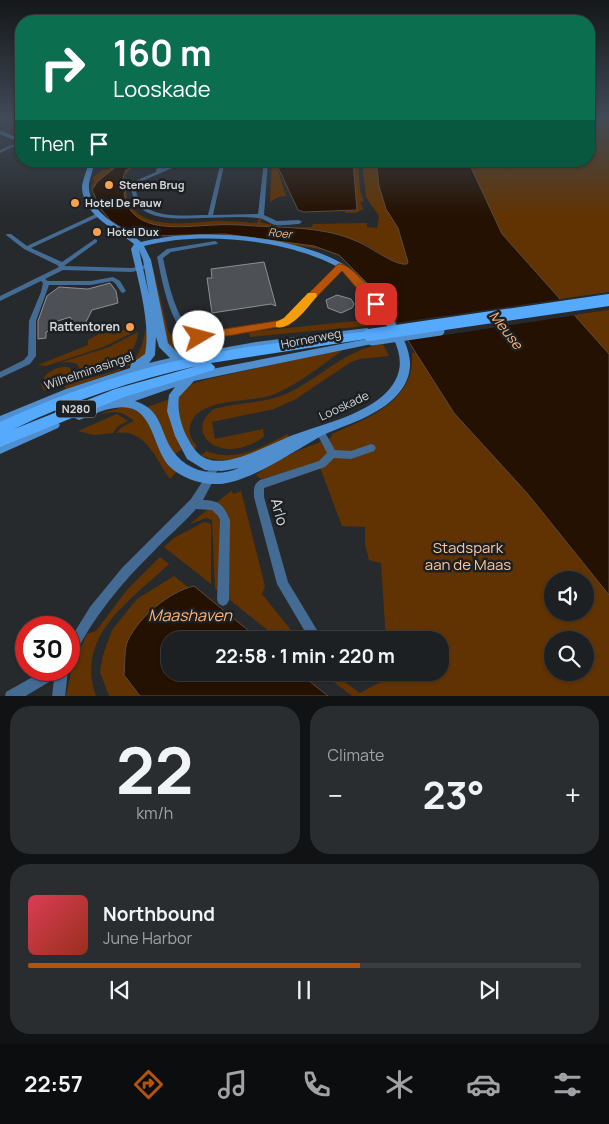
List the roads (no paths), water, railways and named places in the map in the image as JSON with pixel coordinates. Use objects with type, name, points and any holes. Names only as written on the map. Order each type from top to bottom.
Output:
[{"type":"main road","points":[[90,167],[86,190],[98,215],[141,248],[151,353],[144,362],[126,373]]},
{"type":"main road","name":"Looskade","points":[[141,248],[186,238],[213,238],[296,248],[317,254],[341,266],[353,276],[387,319],[402,346],[406,366],[400,384],[386,400],[237,475],[224,478],[210,478]]},
{"type":"main road","points":[[144,268],[163,345],[174,355],[190,357]]},
{"type":"main road","name":"Hornerweg","points":[[111,403],[196,376],[369,336],[609,295]]},
{"type":"main road","name":"Hornerweg","points":[[154,376],[277,349],[609,300]]},
{"type":"main road","name":"Hornerweg","points":[[190,357],[609,306]]},
{"type":"main road","name":"Wilhelminasingel","points":[[0,421],[60,395],[126,373],[190,357]]},
{"type":"main road","name":"Wilhelminasingel","points":[[0,429],[70,398],[154,376]]},
{"type":"main road","name":"N280","points":[[0,441],[154,376]]},
{"type":"main road","points":[[196,376],[176,391],[172,400],[173,408],[187,450],[195,458],[214,466]]},
{"type":"main road","points":[[111,403],[130,404],[144,410],[172,462],[185,471],[210,478]]},
{"type":"main road","name":"N280","points":[[0,449],[111,403]]},
{"type":"main road","name":"Looskade","points":[[214,466],[241,463],[298,436],[320,432]]},
{"type":"street","points":[[156,173],[162,167]]},
{"type":"street","points":[[171,167],[133,183],[136,202],[150,213],[178,218],[260,216],[272,222],[299,222]]},
{"type":"street","points":[[210,217],[222,167]]},
{"type":"street","points":[[260,216],[265,167]]},
{"type":"street","points":[[26,248],[98,215]]},
{"type":"street","points":[[9,235],[26,248],[62,267],[144,268]]},
{"type":"street","points":[[186,238],[186,247]]},
{"type":"street","points":[[0,299],[44,281],[95,241]]},
{"type":"street","points":[[215,243],[163,252],[160,257],[178,318],[188,334],[196,337],[285,323],[341,266]]},
{"type":"street","points":[[44,281],[91,283],[113,279],[118,282],[123,291]]},
{"type":"street","points":[[0,375],[27,362],[32,356],[31,331],[44,281]]},
{"type":"street","points":[[320,432],[332,454],[351,454],[371,448]]},
{"type":"street","name":"Arlo","points":[[312,631],[283,584],[259,496],[259,486],[270,479],[322,464],[332,454]]},
{"type":"street","points":[[80,631],[101,601],[150,547],[196,504],[210,478],[214,466]]},
{"type":"street","points":[[196,504],[214,505],[222,513],[225,520],[223,600]]},
{"type":"street","points":[[11,696],[38,681]]},
{"type":"street","points":[[58,696],[60,681]]},
{"type":"water","points":[[116,167],[131,167],[126,170],[123,178],[127,185],[124,194],[129,207],[137,217],[148,223],[174,227],[235,225],[294,228],[332,233],[362,244],[396,262],[407,264],[398,228],[386,209],[379,186],[377,167],[471,167],[502,234],[609,354],[609,595],[594,576],[594,571],[590,571],[527,493],[454,413],[379,295],[339,255],[314,246],[225,234],[152,236],[130,233],[111,221],[101,209],[92,190],[97,182]]},
{"type":"water","points":[[278,167],[353,167],[357,210],[304,212],[298,210]]},
{"type":"water","name":"Maashaven","points":[[194,586],[249,631],[161,631],[161,681],[309,681],[328,696],[140,696],[124,675],[125,652],[128,640],[140,622],[156,606],[184,589]]},
{"type":"place","name":"Stenen Brug","points":[[109,185]]},
{"type":"place","name":"Hotel De Pauw","points":[[75,203]]},
{"type":"place","name":"Hotel Dux","points":[[97,232]]},
{"type":"place","name":"Rattentoren","points":[[130,327]]},
{"type":"water label","name":"Roer","points":[[280,233]]},
{"type":"water label","name":"Meuse","points":[[506,330]]},
{"type":"park label","name":"Stadspark aan de Maas","points":[[468,556]]}]
